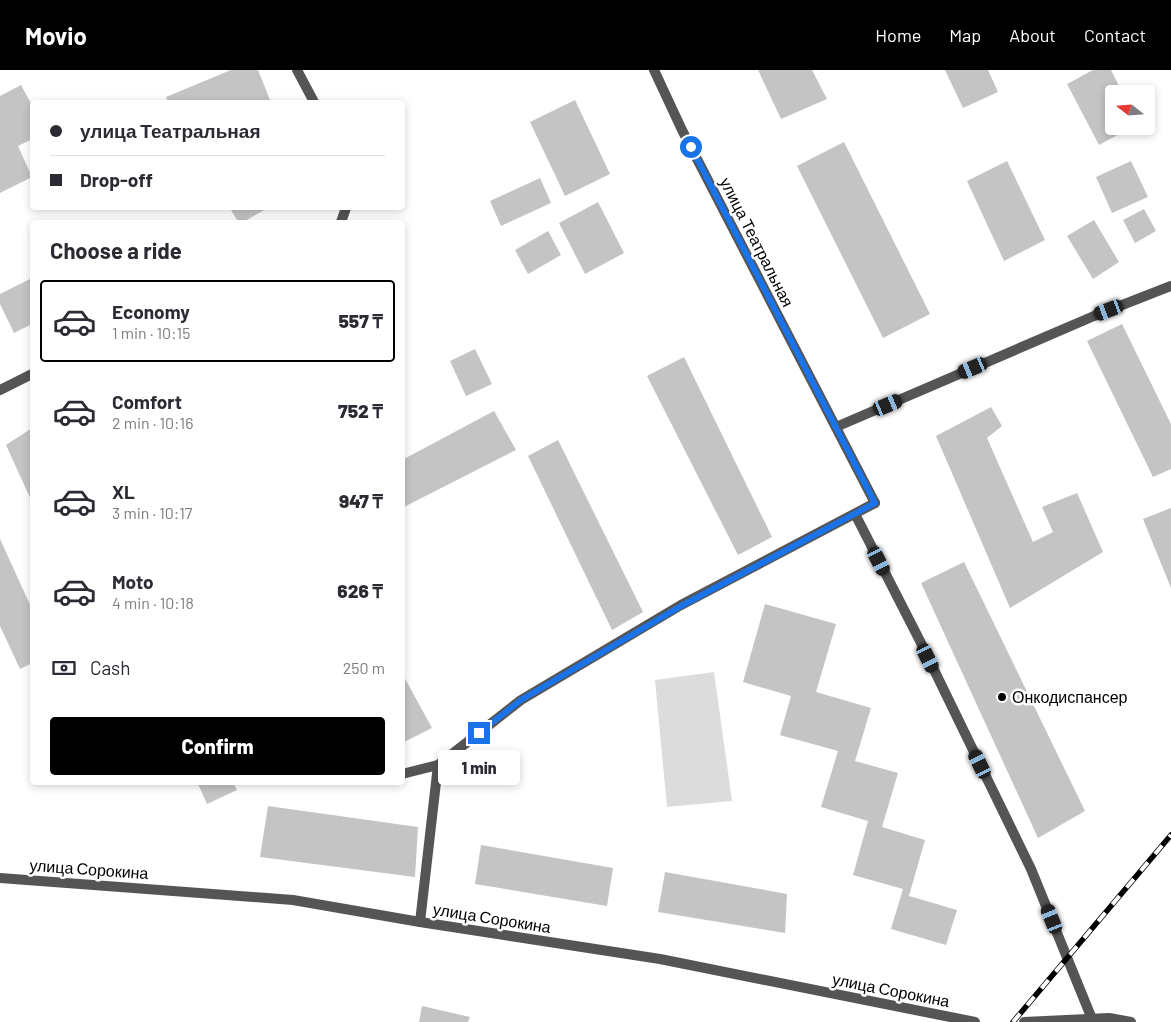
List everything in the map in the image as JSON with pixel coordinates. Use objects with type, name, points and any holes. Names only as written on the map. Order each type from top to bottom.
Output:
[{"type":"street","points":[[297,70],[313,100]]},
{"type":"street","name":"улица Театральная","points":[[654,70],[682,130],[875,503],[855,514]]},
{"type":"street","points":[[836,427],[1094,316],[1171,286]]},
{"type":"street","points":[[0,390],[30,375]]},
{"type":"street","points":[[405,773],[438,765],[521,700],[681,606],[855,514],[924,649],[1032,869],[1092,1019]]},
{"type":"street","points":[[420,922],[438,765]]},
{"type":"street","name":"улица Сорокина","points":[[0,878],[293,900],[420,922],[660,959],[975,1022]]},
{"type":"street","points":[[1024,1022],[1092,1019],[1131,1022]]},
{"type":"shaded area","points":[[714,672],[732,801],[667,807],[655,680]]},
{"type":"building","points":[[231,70],[258,70],[270,100],[167,100],[166,97]]},
{"type":"building","points":[[758,70],[812,70],[827,99],[781,119]]},
{"type":"building","points":[[945,70],[988,70],[998,92],[963,108]]},
{"type":"building","points":[[1093,70],[1111,70],[1118,85],[1105,85],[1105,135],[1117,135],[1099,145],[1067,84]]},
{"type":"building","points":[[21,85],[30,101],[30,140],[18,146],[30,173],[30,178],[0,193],[0,96]]},
{"type":"building","points":[[575,100],[610,174],[565,196],[530,122]]},
{"type":"building","points":[[844,142],[930,314],[883,338],[797,166]]},
{"type":"building","points":[[1007,161],[1045,240],[1004,261],[967,181]]},
{"type":"building","points":[[1131,161],[1148,197],[1112,213],[1096,177]]},
{"type":"building","points":[[540,178],[551,203],[501,226],[490,201]]},
{"type":"building","points":[[598,202],[624,253],[585,274],[559,223]]},
{"type":"building","points":[[1144,209],[1156,231],[1135,243],[1123,220]]},
{"type":"building","points":[[231,210],[264,210],[247,220],[237,220]]},
{"type":"building","points":[[1094,220],[1119,262],[1093,279],[1067,236]]},
{"type":"building","points":[[548,231],[561,255],[528,274],[515,250]]},
{"type":"building","points":[[30,279],[30,325],[14,333],[0,304],[0,294]]},
{"type":"building","points":[[1122,324],[1171,424],[1171,469],[1153,477],[1087,341]]},
{"type":"building","points":[[475,349],[492,384],[466,396],[450,361]]},
{"type":"building","points":[[684,357],[772,537],[738,555],[647,376]]},
{"type":"building","points":[[991,407],[1002,426],[987,438],[1033,542],[1053,532],[1042,507],[1077,493],[1103,552],[1010,608],[936,436]]},
{"type":"building","points":[[494,411],[516,450],[405,506],[405,458]]},
{"type":"building","points":[[30,429],[30,498],[6,445]]},
{"type":"building","points":[[558,440],[643,612],[612,630],[528,456]]},
{"type":"building","points":[[1171,508],[1171,588],[1143,519]]},
{"type":"building","points":[[0,539],[30,605],[30,664],[20,669],[0,626]]},
{"type":"building","name":"Онкодиспансер","points":[[964,562],[1085,811],[1038,838],[921,583]]},
{"type":"building","points":[[765,604],[836,624],[816,692],[871,708],[855,761],[898,773],[882,827],[925,840],[909,896],[957,910],[946,945],[891,929],[903,889],[853,875],[868,821],[821,807],[838,751],[780,735],[791,696],[743,682]]},
{"type":"building","points":[[405,678],[432,728],[405,742]]},
{"type":"building","points":[[198,785],[234,785],[237,790],[207,804]]},
{"type":"building","points":[[268,806],[418,827],[415,877],[260,857]]},
{"type":"building","points":[[481,845],[613,868],[607,906],[475,884]]},
{"type":"building","points":[[665,872],[787,894],[785,933],[658,912]]},
{"type":"building","points":[[422,1006],[470,1017],[468,1022],[419,1022]]},
{"type":"railway","points":[[1013,1022],[1171,835]]},
{"type":"place","name":"Онкодиспансер","points":[[1002,697]]},
{"type":"route","points":[[479,733],[521,700],[681,606],[875,503],[691,147]]}]
